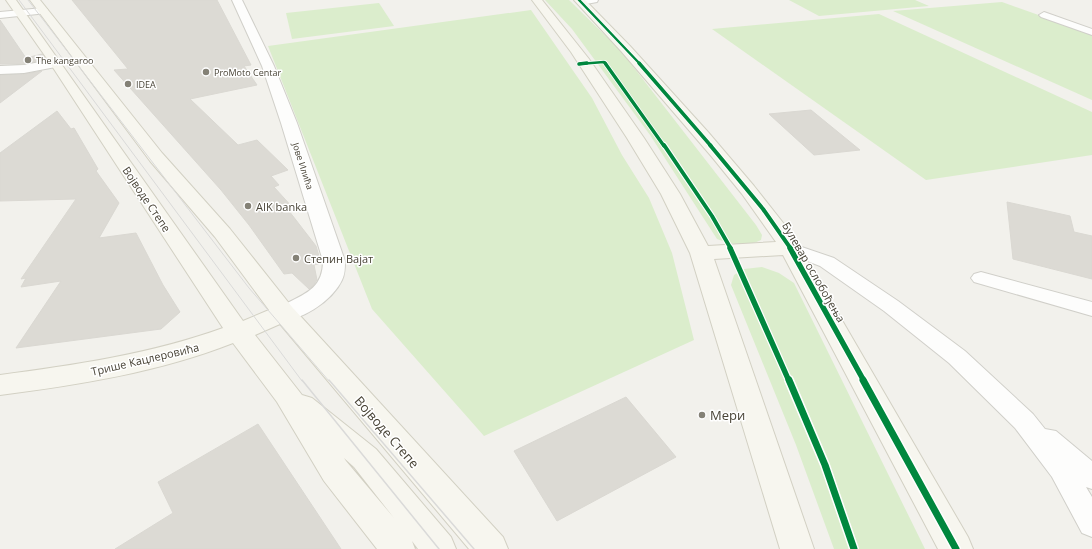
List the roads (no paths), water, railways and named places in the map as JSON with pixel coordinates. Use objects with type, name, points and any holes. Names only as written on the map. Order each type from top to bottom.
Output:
[{"type":"main road","name":"Војводе Степе","points":[[11,0],[56,63],[239,333],[287,394],[335,471],[398,549]]},
{"type":"main road","name":"Војводе Степе","points":[[35,0],[156,157],[161,174],[249,288],[284,313],[491,549]]},
{"type":"main road","points":[[537,0],[572,44],[626,123],[688,226],[701,253],[796,549]]},
{"type":"main road","name":"Булевар ослобођења","points":[[585,1],[614,36],[699,131],[748,190],[790,248],[956,549]]},
{"type":"main road","points":[[701,253],[790,248]]},
{"type":"main road","name":"Трише Кацлеровића","points":[[0,384],[48,379],[120,366],[202,346],[239,333],[284,313]]},
{"type":"main road","name":"Војводе Степе","points":[[287,394],[365,458],[439,549]]},
{"type":"street","name":"Јове Илића","points":[[237,0],[268,66],[289,123],[334,261],[335,269],[333,279],[327,288],[315,298],[284,313]]},
{"type":"street","points":[[0,15],[43,12]]},
{"type":"street","points":[[0,70],[24,69],[56,63]]},
{"type":"lane","points":[[1044,15],[1092,32]]},
{"type":"lane","points":[[790,248],[827,262],[891,306],[957,358],[1024,421],[1092,477]]},
{"type":"lane","points":[[981,278],[1092,309]]},
{"type":"lane","points":[[1024,421],[1061,469],[1092,523]]},
{"type":"tram line","points":[[19,0],[302,381]]},
{"type":"tram line","points":[[28,0],[249,288],[329,381]]},
{"type":"tram line","points":[[302,380],[439,549]]},
{"type":"tram line","points":[[329,380],[474,549]]},
{"type":"place","name":"The kangaroo","points":[[28,60]]},
{"type":"place","name":"ProMoto Centar","points":[[206,72]]},
{"type":"place","name":"IDEA","points":[[128,84]]},
{"type":"place","name":"AIK banka","points":[[248,206]]},
{"type":"place","name":"Степин Вајат","points":[[296,258]]},
{"type":"place","name":"Мери","points":[[702,415]]}]
